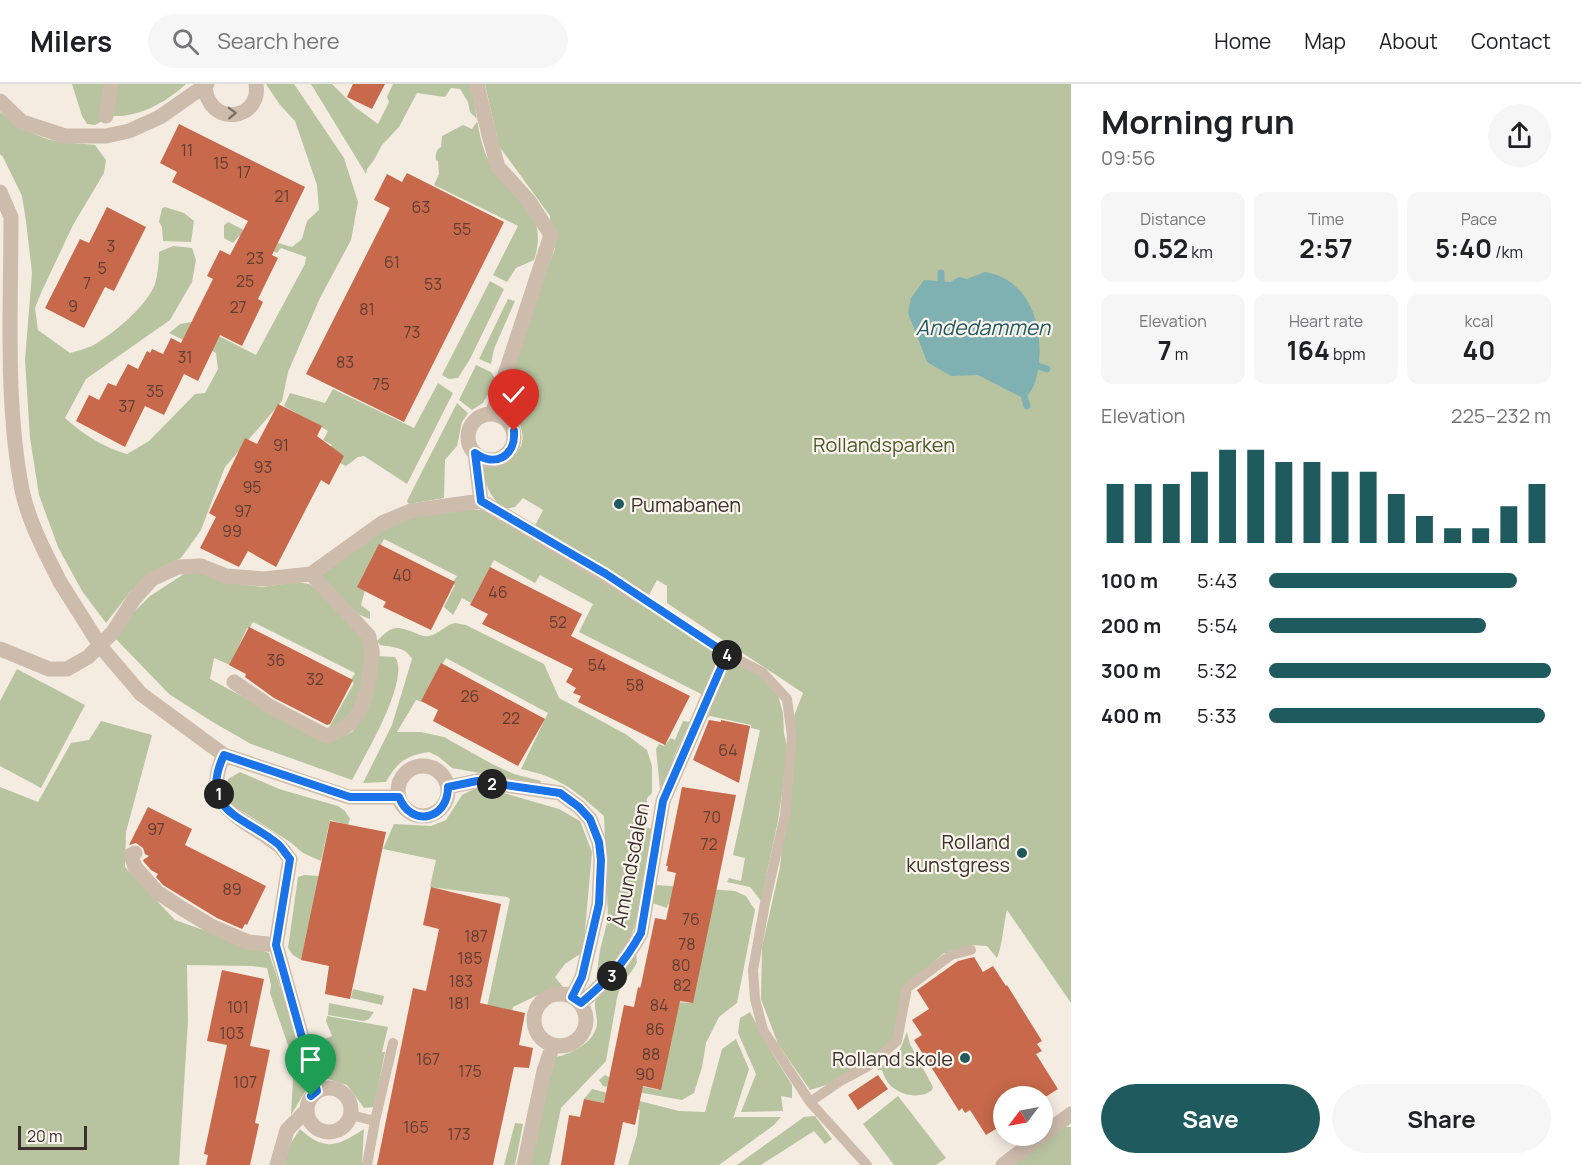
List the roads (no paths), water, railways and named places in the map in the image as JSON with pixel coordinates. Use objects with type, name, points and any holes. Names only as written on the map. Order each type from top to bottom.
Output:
[{"type":"street","points":[[106,116],[111,84]]},
{"type":"street","points":[[0,101],[22,122],[65,136],[106,136],[129,131],[160,117],[206,85],[208,102],[214,109],[230,115],[238,114],[252,104],[256,96],[256,84]]},
{"type":"street","points":[[477,84],[498,167],[529,201],[551,235],[492,414]]},
{"type":"street","points":[[0,192],[11,217],[11,383],[22,491],[34,529],[60,582],[100,647],[141,694],[224,755],[350,797],[399,797]]},
{"type":"street","points":[[475,453],[488,460],[503,457],[513,446],[514,431],[511,424],[499,415],[492,414],[479,417],[470,428],[468,441],[475,453],[481,501]]},
{"type":"street","points":[[0,650],[49,669],[67,669],[88,657],[113,632],[134,598],[152,579],[178,567],[201,566],[226,576],[264,579],[311,574],[382,524],[411,511],[481,501],[639,596]]},
{"type":"street","points":[[234,682],[269,706],[326,736],[348,726],[360,711],[368,692],[372,650],[369,636],[311,574]]},
{"type":"street","name":"Åmundsdalen","points":[[577,1000],[610,978],[641,933],[663,801],[727,654]]},
{"type":"street","points":[[224,755],[218,768],[217,788],[222,804],[232,815],[278,844],[290,859],[276,945],[317,1091]]},
{"type":"street","points":[[426,766],[441,773],[448,787],[445,804],[440,810],[424,817],[416,816],[402,805],[398,789],[404,774],[426,766]]},
{"type":"street","name":"Åmundsdalen","points":[[448,787],[477,781],[560,793],[579,807],[590,819],[599,842],[601,860],[599,904],[577,1000],[586,1019],[582,1034],[569,1044],[553,1045]]},
{"type":"street","points":[[135,853],[131,855],[135,867],[157,892],[213,927],[248,942],[276,945]]},
{"type":"street","points":[[524,1165],[544,1071],[553,1045],[539,1034],[534,1017],[542,1001],[549,996],[558,993],[577,1000]]},
{"type":"street","points":[[277,1165],[287,1130],[307,1110],[311,1096],[317,1091],[331,1087],[345,1094],[352,1107],[351,1115],[343,1127],[330,1132],[323,1131],[311,1123],[307,1110]]},
{"type":"street","points":[[1053,1127],[1071,1114]]},
{"type":"street","points":[[1003,1165],[1028,1146]]},
{"type":"lane","points":[[639,596],[727,654],[762,672],[787,699],[792,736],[785,814],[753,970],[754,999],[763,1030],[810,1102],[867,1165]]},
{"type":"lane","points":[[810,1102],[842,1080],[868,1066],[897,1041],[907,988],[951,955],[971,950]]},
{"type":"lane","points":[[367,1165],[393,1043]]},
{"type":"lane","points":[[351,1115],[375,1121]]},
{"type":"water","name":"Andedammen","points":[[985,272],[1002,277],[1015,286],[1026,298],[1033,312],[1038,328],[1039,362],[1036,379],[1025,399],[978,375],[951,376],[927,362],[908,313],[911,298],[924,280],[950,282],[959,277],[967,279]]},
{"type":"waterway","points":[[941,273],[941,283]]},
{"type":"waterway","points":[[1038,366],[1047,369]]},
{"type":"waterway","points":[[1025,399],[1027,406]]},
{"type":"place","name":"Pumabanen","points":[[619,504]]},
{"type":"place","name":"Rolland kunstgress","points":[[1022,853]]},
{"type":"place","name":"Rolland skole","points":[[965,1058]]},
{"type":"park label","name":"Rollandsparken","points":[[884,444]]}]
